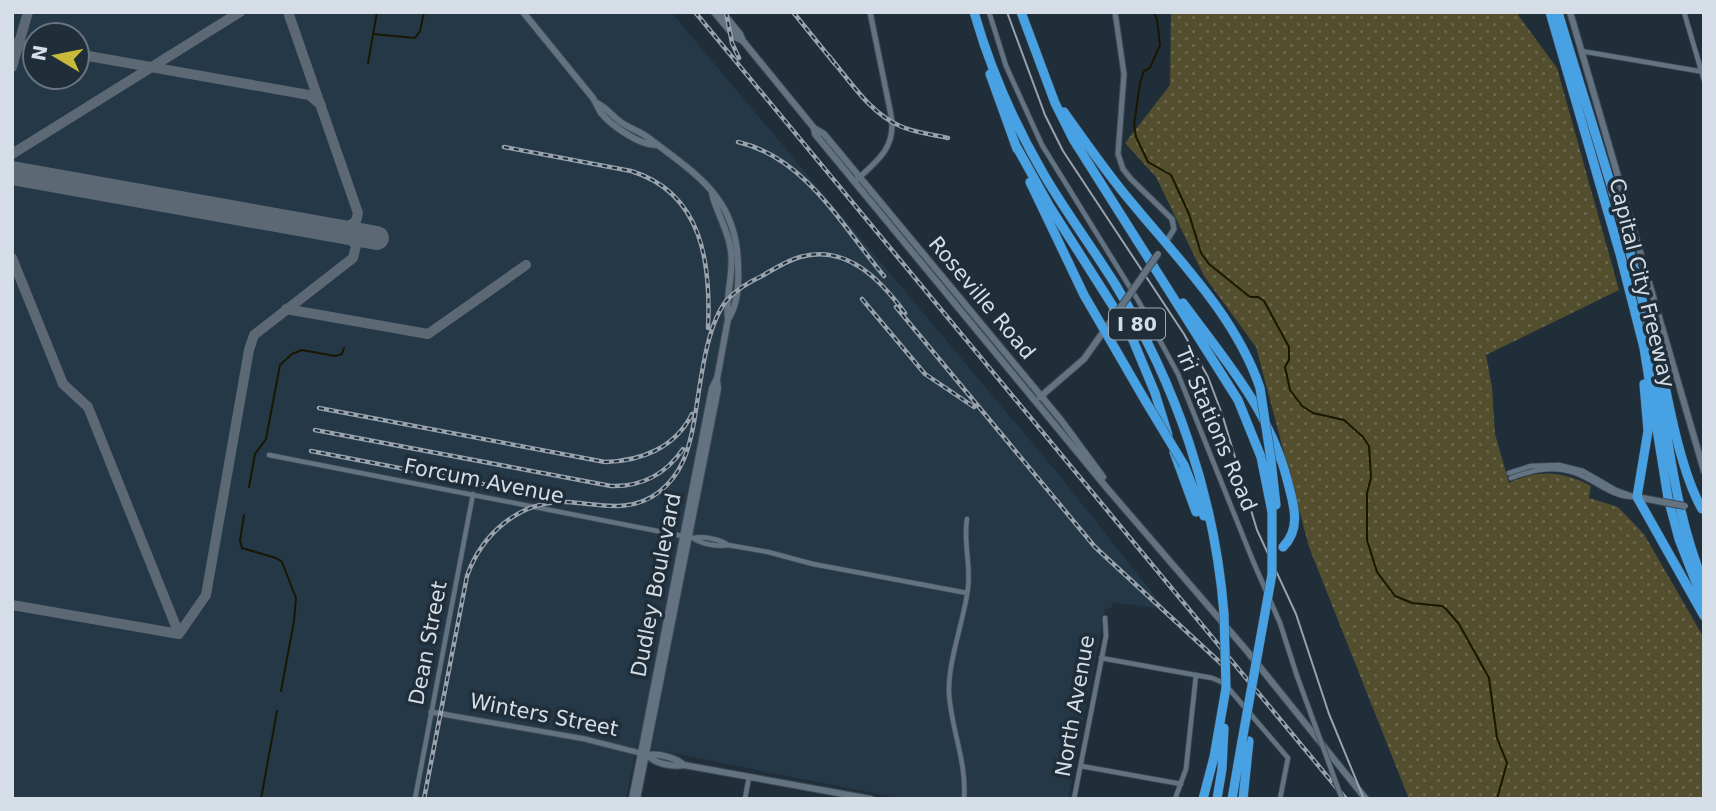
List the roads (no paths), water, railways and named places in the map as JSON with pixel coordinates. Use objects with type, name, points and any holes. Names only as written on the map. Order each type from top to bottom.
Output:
[{"type":"highway","name":"I 80","points":[[974,12],[985,48],[1011,109],[1043,173],[1116,286],[1147,343],[1181,422],[1201,480],[1216,546],[1224,614],[1226,688],[1221,734]]},
{"type":"highway","name":"I 80","points":[[1021,12],[1052,94],[1073,139],[1229,385],[1251,428],[1274,511]]},
{"type":"highway","name":"Capital City Freeway","points":[[1550,12],[1620,254],[1644,348],[1668,498],[1679,539],[1704,603]]},
{"type":"highway","name":"Capital City Freeway","points":[[1558,12],[1639,288],[1657,374],[1671,473],[1685,534],[1704,584]]},
{"type":"highway","points":[[985,48],[991,80],[1054,237],[1104,333],[1183,462],[1202,507],[1224,614]]},
{"type":"highway","points":[[1052,94],[1104,168],[1166,242],[1234,331],[1260,388],[1271,460],[1277,535],[1247,703],[1243,799]]},
{"type":"highway","points":[[1015,144],[1050,207],[1130,333],[1155,393],[1196,512]]},
{"type":"highway","points":[[1163,282],[1172,289],[1234,371],[1270,428],[1285,469],[1295,520],[1292,535],[1283,547]]},
{"type":"highway","points":[[1639,288],[1673,424],[1696,497],[1703,509]]},
{"type":"highway","points":[[1644,348],[1648,431],[1637,497],[1704,616]]},
{"type":"highway","points":[[1685,506],[1692,503],[1696,497]]},
{"type":"highway","points":[[1203,799],[1221,734]]},
{"type":"highway","points":[[1217,799],[1222,769],[1221,734]]},
{"type":"highway","points":[[1232,799],[1245,741]]},
{"type":"main road","name":"Dudley Boulevard","points":[[523,12],[597,103],[691,169],[712,193],[719,197],[728,216],[738,257],[737,291],[733,311],[728,318],[717,379],[712,388],[689,537],[645,755],[632,799]]},
{"type":"main road","name":"Roseville Road","points":[[714,12],[735,37],[743,41]]},
{"type":"main road","name":"Roseville Road","points":[[722,12],[1115,496],[1247,651],[1366,799]]},
{"type":"main road","points":[[1570,12],[1704,471]]},
{"type":"main road","points":[[1038,398],[1084,359],[1166,242]]},
{"type":"main road","points":[[1637,497],[1703,509]]},
{"type":"main road","name":"Winters Street","points":[[645,755],[653,754],[679,760],[684,765],[870,799]]},
{"type":"main road","points":[[637,799],[645,755]]},
{"type":"street","points":[[857,179],[882,157],[889,146],[892,132],[870,12]]},
{"type":"street","name":"Tri Stations Road","points":[[989,12],[1006,66],[1042,145],[1139,302],[1178,374],[1280,622],[1342,799]]},
{"type":"street","points":[[1115,12],[1124,83],[1117,140],[1118,154],[1130,179],[1172,219],[1174,229],[1166,242]]},
{"type":"street","points":[[1684,12],[1704,80]]},
{"type":"street","points":[[1581,51],[1702,71]]},
{"type":"street","name":"Forcum Avenue","points":[[269,455],[689,537],[697,542],[768,552],[813,564],[967,593]]},
{"type":"street","points":[[1512,475],[1559,469],[1576,473],[1613,494],[1637,497]]},
{"type":"street","name":"Dean Street","points":[[415,799],[473,494]]},
{"type":"street","points":[[964,799],[964,768],[949,690],[967,593],[967,519]]},
{"type":"street","name":"North Avenue","points":[[1074,799],[1106,636],[1105,618]]},
{"type":"street","points":[[1101,658],[1196,675],[1224,683],[1247,703],[1288,758],[1280,799]]},
{"type":"street","points":[[1175,799],[1187,763],[1196,675]]},
{"type":"street","name":"Winters Street","points":[[431,712],[583,739],[645,755]]},
{"type":"street","points":[[1080,766],[1181,784]]},
{"type":"street","points":[[745,799],[749,777]]},
{"type":"waterway","points":[[368,63],[377,12]]},
{"type":"waterway","points":[[373,34],[415,38],[420,31],[424,12]]},
{"type":"waterway","points":[[1154,12],[1160,45],[1140,83],[1134,125],[1136,137],[1148,162],[1171,175],[1189,214],[1201,253],[1209,264],[1250,297],[1258,297],[1264,301],[1289,347],[1289,360],[1285,367],[1290,390],[1302,406],[1313,413],[1344,420],[1369,446],[1371,478],[1367,493],[1367,540],[1377,572],[1395,596],[1412,603],[1442,606],[1446,609],[1459,624],[1489,678],[1497,738],[1507,763],[1497,799]]},
{"type":"waterway","points":[[249,487],[255,454],[266,439],[280,365],[292,354],[302,350],[335,356],[342,354],[344,348]]},
{"type":"waterway","points":[[244,515],[240,541],[242,548],[282,562],[296,598],[281,691]]},
{"type":"waterway","points":[[261,799],[277,711]]},
{"type":"tram line","points":[[1007,12],[1045,115],[1063,151],[1184,334],[1208,377],[1257,530],[1296,614],[1329,714],[1364,799]]},
{"type":"railway","points":[[695,12],[1346,799]]},
{"type":"railway","points":[[726,12],[732,43],[739,58]]},
{"type":"railway","points":[[793,12],[835,64]]},
{"type":"railway","points":[[829,56],[861,95],[889,120],[912,130],[948,138]]},
{"type":"railway","points":[[738,142],[762,150],[803,178],[821,196],[884,276]]},
{"type":"railway","points":[[504,147],[631,171],[655,181],[674,196],[688,213],[704,256],[709,304],[708,328]]},
{"type":"railway","points":[[424,799],[467,576],[482,546],[493,533],[519,513],[534,507],[567,502],[603,506],[626,505],[648,499],[667,485],[687,452],[708,341],[720,311],[739,289],[780,265],[817,254],[847,260],[873,277],[905,313]]},
{"type":"railway","points":[[862,299],[925,374],[974,407]]},
{"type":"railway","points":[[896,307],[1095,547],[1226,668]]},
{"type":"railway","points":[[319,408],[605,462],[631,459],[656,450],[676,436],[692,414]]},
{"type":"railway","points":[[315,430],[611,486],[633,484],[652,477],[669,465],[683,449]]},
{"type":"railway","points":[[311,451],[556,498]]}]
